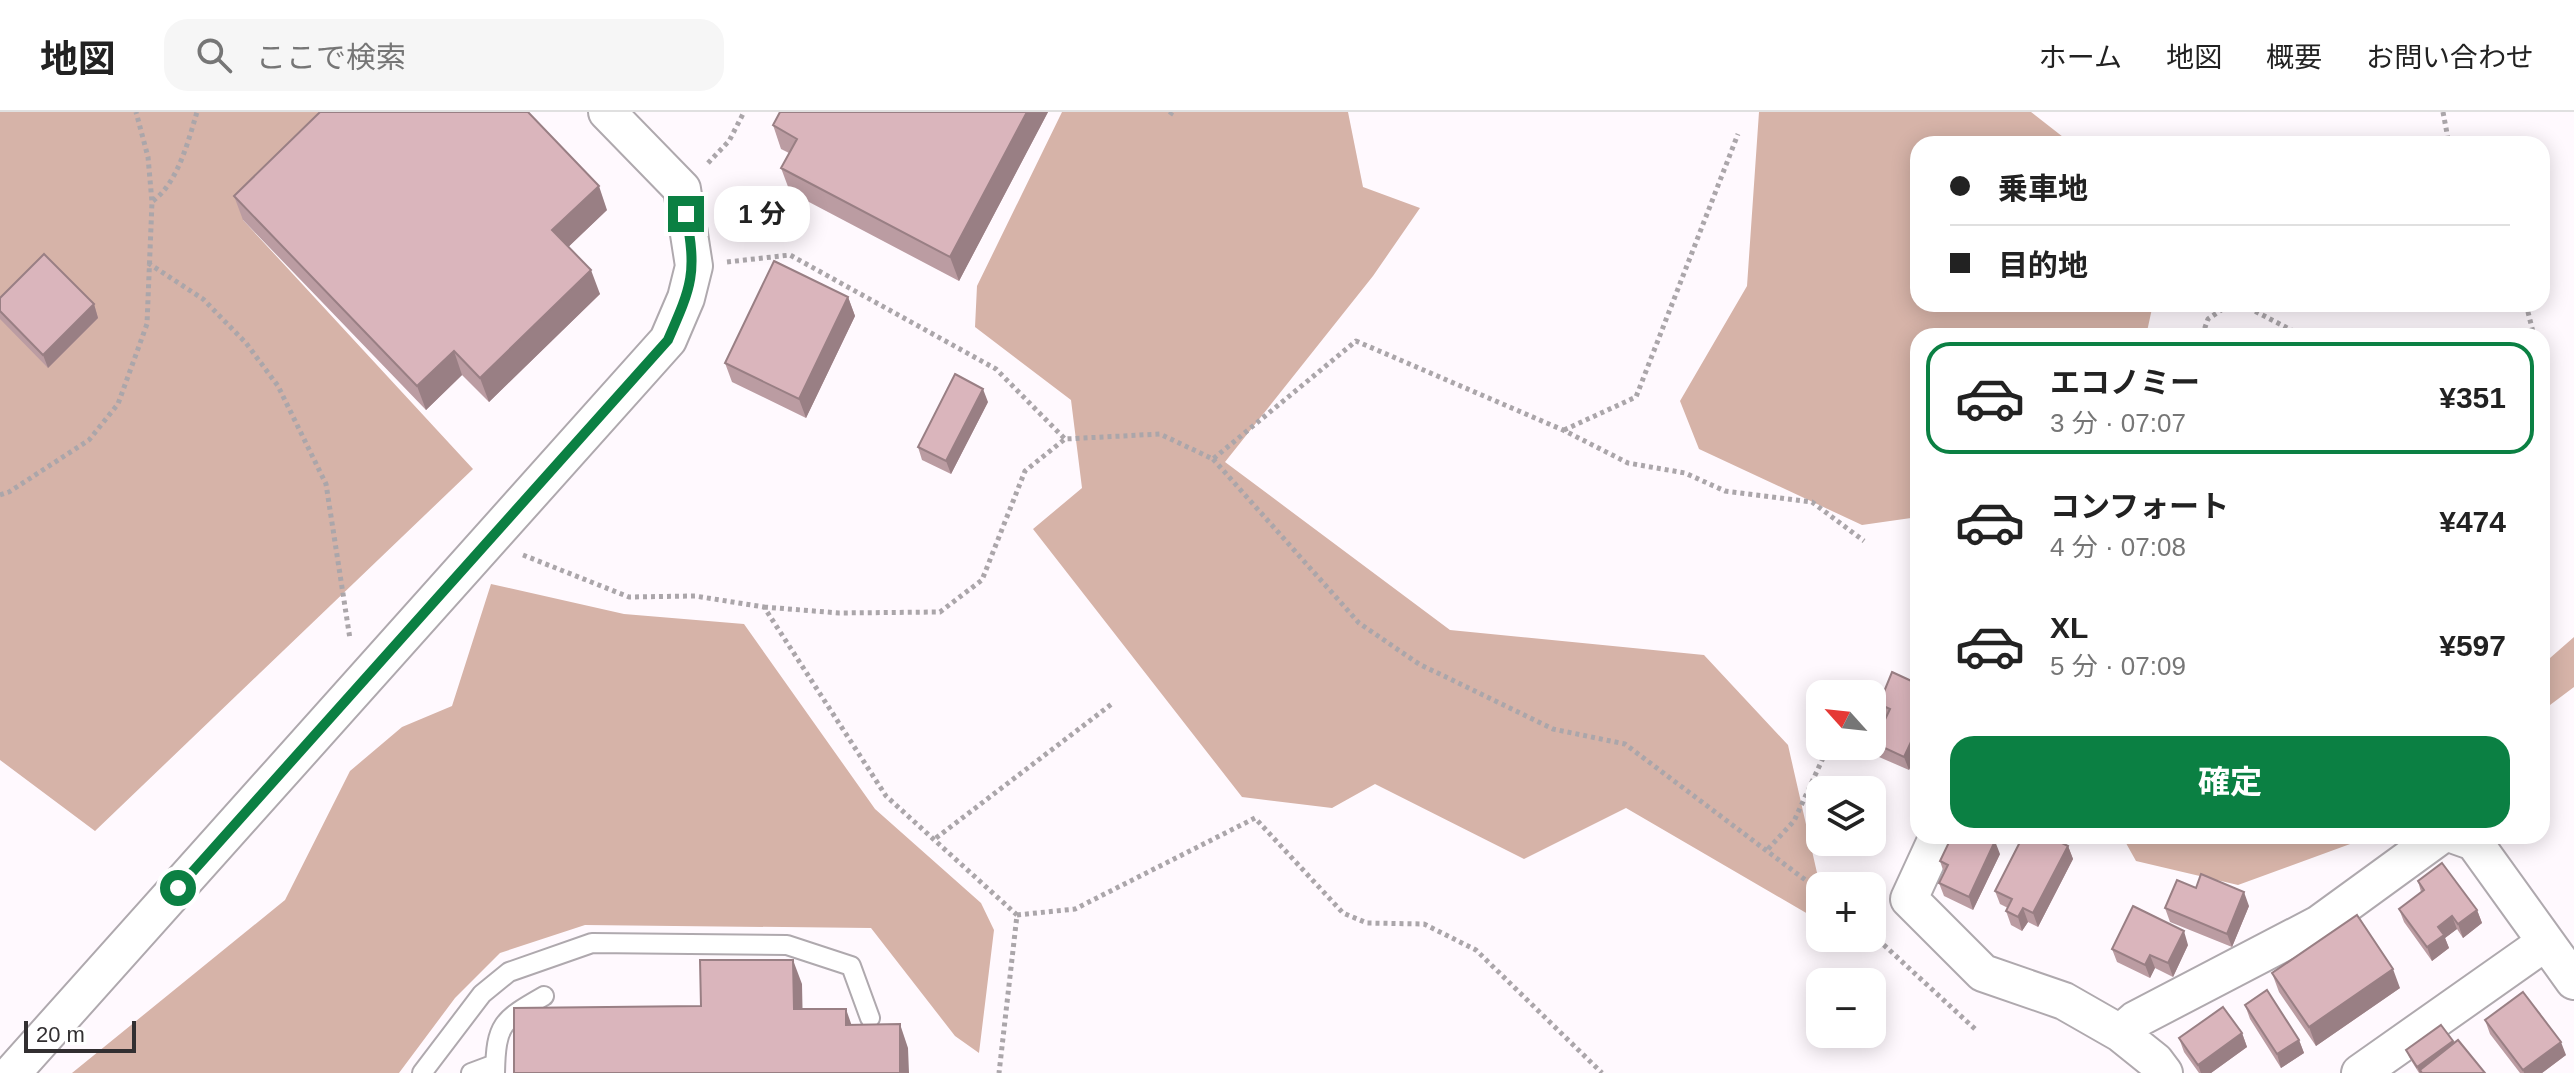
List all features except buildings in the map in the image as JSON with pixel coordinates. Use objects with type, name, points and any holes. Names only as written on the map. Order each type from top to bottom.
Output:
[{"type":"street","points":[[12,1073],[668,340],[686,298],[694,266],[682,189],[607,112]]},
{"type":"street","points":[[1934,844],[1909,899],[1983,973],[2064,1001],[2120,1033],[2155,1061],[2164,1073]]},
{"type":"street","points":[[2120,1033],[2135,1020],[2319,924],[2429,844]]},
{"type":"street","points":[[2475,844],[2574,981]]},
{"type":"street","points":[[2360,1073],[2546,942]]},
{"type":"lane","points":[[422,1073],[482,994],[509,972],[592,943],[787,945],[851,966],[870,1018]]},
{"type":"lane","points":[[471,1073],[495,1069],[496,1037],[509,1016],[544,996]]},
{"type":"path","points":[[0,495],[89,440],[118,404],[147,324],[152,202],[148,157],[136,112]]},
{"type":"path","points":[[152,202],[165,192],[187,145],[197,112]]},
{"type":"path","points":[[682,189],[729,141],[744,112]]},
{"type":"path","points":[[2443,112],[2448,136]]},
{"type":"path","points":[[1563,430],[1636,397],[1738,134]]},
{"type":"path","points":[[694,266],[790,255],[996,369],[1065,439]]},
{"type":"path","points":[[148,263],[203,299],[246,343],[278,386],[326,484],[351,649]]},
{"type":"path","points":[[2205,328],[2208,319],[2218,312]]},
{"type":"path","points":[[2256,312],[2288,328]]},
{"type":"path","points":[[1213,459],[1356,341],[1563,430],[1628,463],[1685,473],[1725,491],[1812,502],[1864,541]]},
{"type":"path","points":[[488,542],[629,597],[695,596],[764,607],[839,613],[940,612],[982,580],[1025,471],[1065,439],[1160,434],[1213,459],[1359,623],[1419,664],[1553,729],[1625,744],[1806,880]]},
{"type":"path","points":[[764,607],[886,796],[936,838],[1017,915],[1075,909],[1255,818],[1343,913],[1367,923],[1424,924],[1476,950],[1602,1073]]},
{"type":"path","points":[[936,838],[1113,703]]},
{"type":"path","points":[[1768,849],[1794,821],[1822,760]]},
{"type":"path","points":[[999,1073],[1017,915]]},
{"type":"path","points":[[1886,947],[1975,1029]]},
{"type":"shaded area","points":[[0,112],[323,112],[243,220],[473,469],[95,831],[0,760]]},
{"type":"shaded area","points":[[1062,112],[1348,112],[1363,187],[1420,208],[1373,276],[1225,462],[1450,630],[1704,655],[1788,745],[1806,824],[1806,856],[1813,856],[1817,872],[1806,872],[1806,913],[1626,808],[1524,859],[1375,784],[1332,808],[1242,797],[1033,529],[1082,488],[1071,400],[975,327],[977,286]]},
{"type":"shaded area","points":[[1759,112],[2031,112],[2062,136],[1910,136],[1910,312],[2151,312],[2148,328],[1910,328],[1910,518],[1862,525],[1699,449],[1680,401],[1747,286]]},
{"type":"shaded area","points":[[491,584],[624,614],[744,624],[875,809],[981,903],[994,930],[979,1053],[955,1036],[871,928],[585,925],[500,953],[455,998],[399,1073],[72,1073],[285,900],[350,771],[402,727],[452,706]]},
{"type":"shaded area","points":[[2574,637],[2574,687],[2550,705],[2550,658]]},
{"type":"shaded area","points":[[2126,844],[2350,844],[2238,885],[2136,861]]},
{"type":"route","points":[[178,888],[668,340],[686,298],[694,266],[686,214]]}]
